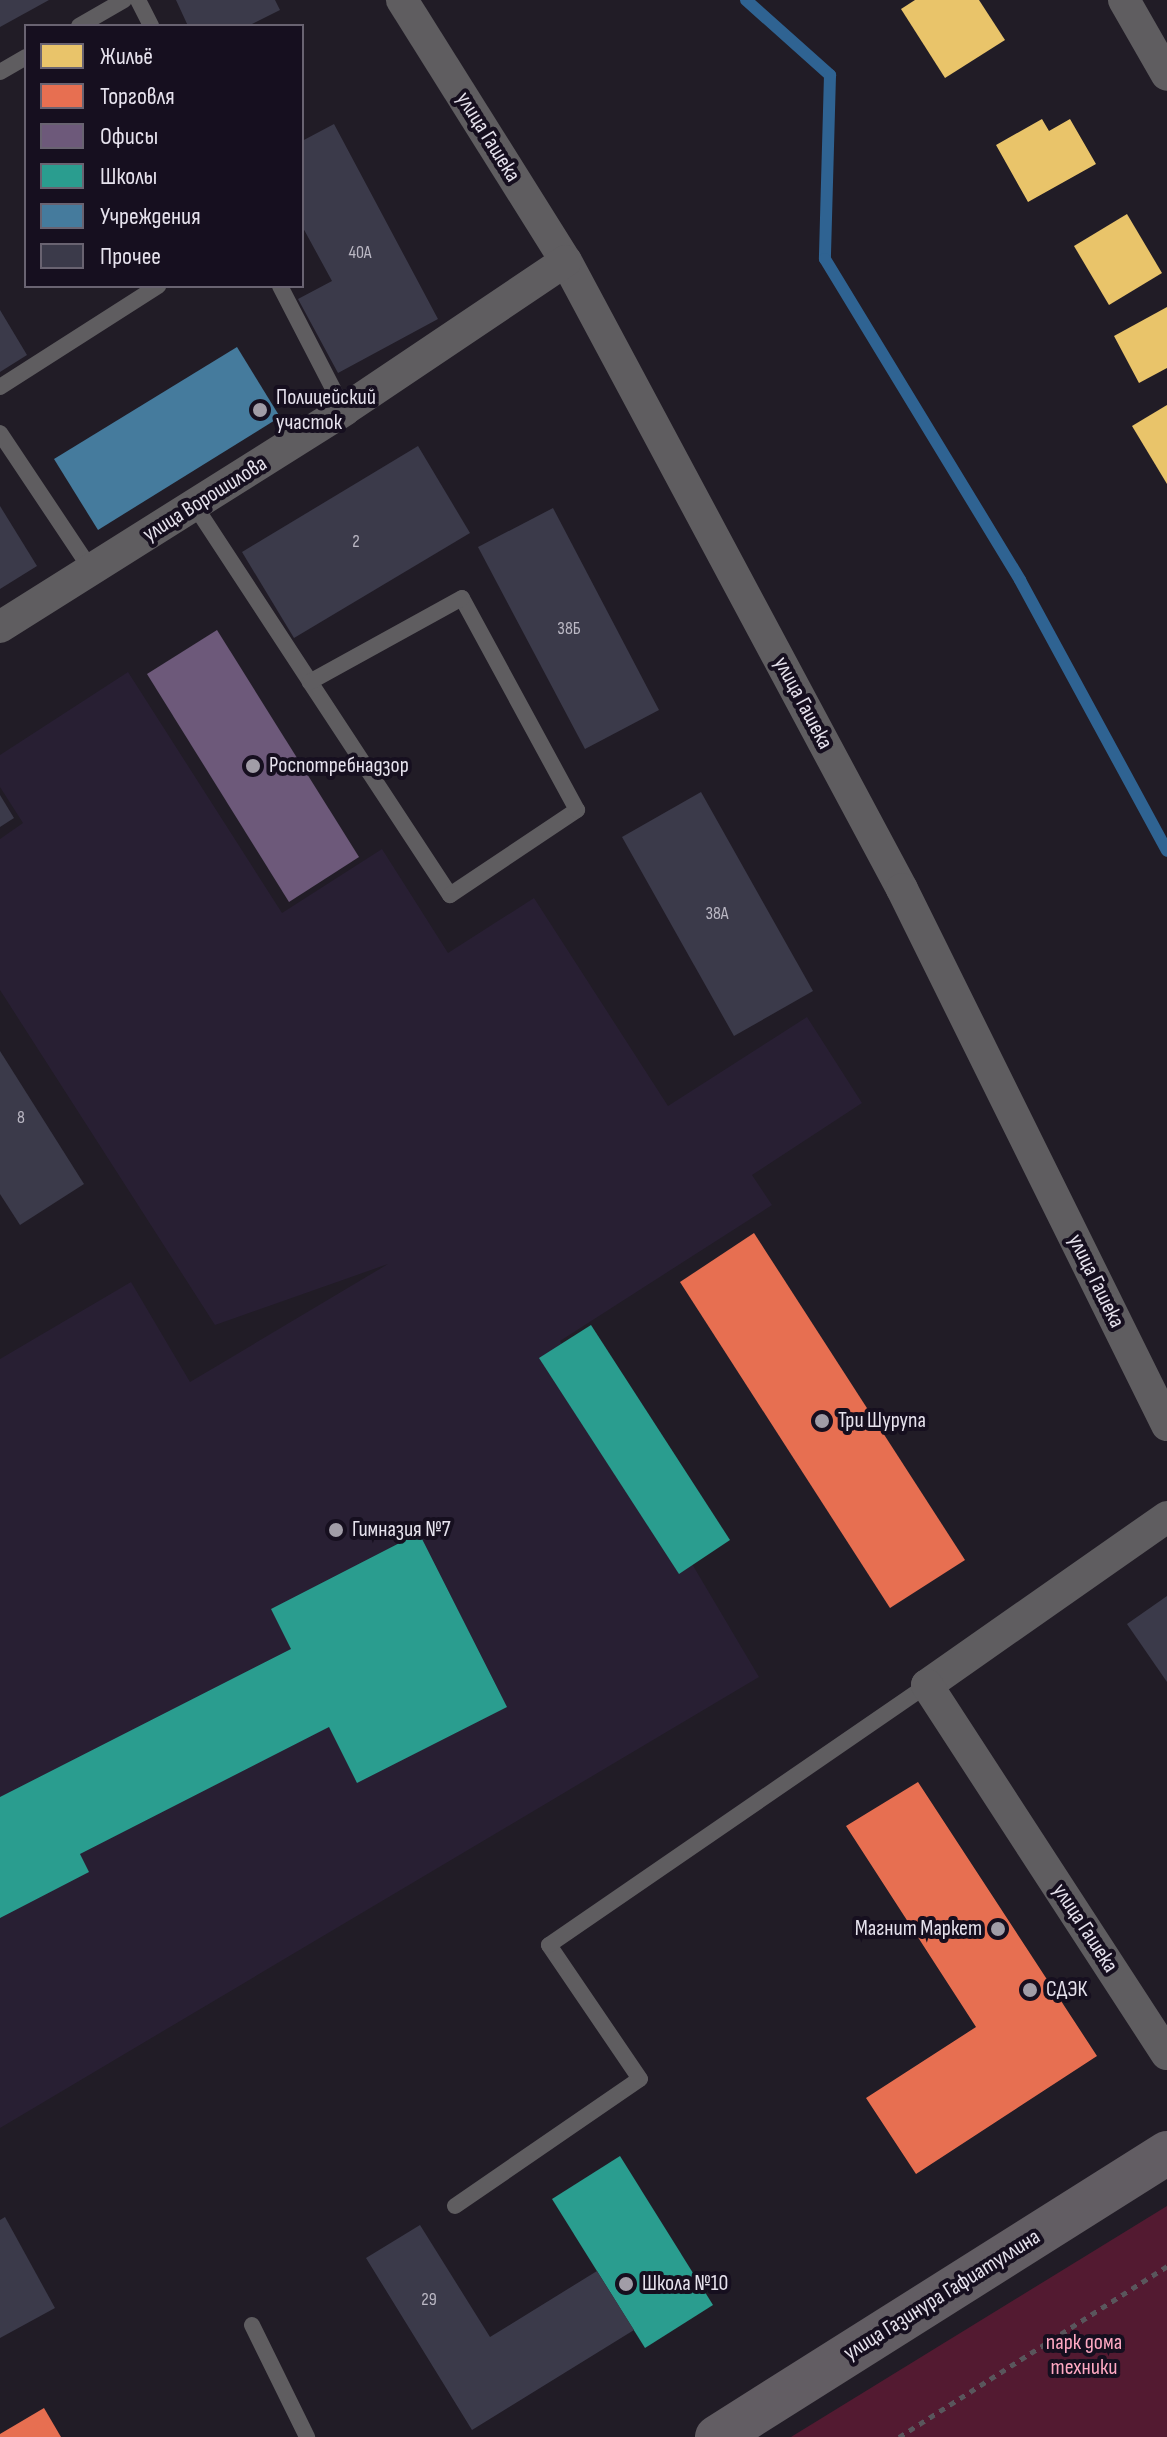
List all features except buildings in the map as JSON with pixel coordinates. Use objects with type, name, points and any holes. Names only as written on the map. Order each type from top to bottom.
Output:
[{"type":"main road","name":"улица Газинура Гафиатуллина","points":[[717,2437],[1167,2153]]},
{"type":"street","name":"улица Гашека","points":[[402,0],[566,261],[902,889],[1167,1425]]},
{"type":"street","points":[[1124,0],[1167,75]]},
{"type":"street","name":"улица Ворошилова","points":[[0,627],[344,410],[566,261]]},
{"type":"street","points":[[927,1685],[1167,1517]]},
{"type":"street","name":"улица Гашека","points":[[927,1685],[1167,2054]]},
{"type":"lane","points":[[82,24],[124,0]]},
{"type":"lane","points":[[138,0],[150,24]]},
{"type":"lane","points":[[0,72],[24,58]]},
{"type":"lane","points":[[0,387],[155,288]]},
{"type":"lane","points":[[281,288],[344,410]]},
{"type":"lane","points":[[0,433],[92,571]]},
{"type":"lane","points":[[195,506],[310,682],[450,895],[577,810],[462,598],[310,682]]},
{"type":"lane","points":[[455,2206],[640,2079],[549,1945],[927,1685]]},
{"type":"lane","points":[[252,2325],[307,2437]]},
{"type":"path","points":[[899,2437],[1167,2266]]},
{"type":"shaded area","points":[[128,672],[282,913],[382,849],[448,953],[534,898],[668,1106],[807,1017],[862,1103],[752,1175],[772,1205],[560,1341],[759,1677],[0,2128],[0,1359],[131,1282],[190,1382],[388,1264],[215,1325],[0,990],[0,839],[23,823],[0,787],[0,755]]},
{"type":"green space","name":"парк дома техники","points":[[1167,2206],[1167,2437],[791,2437]]},
{"type":"waterway","points":[[746,0],[830,75],[825,259],[1020,580],[1167,851]]},
{"type":"place","name":"Полицейский участок","points":[[260,410]]},
{"type":"place","name":"Роспотребнадзор","points":[[253,766]]},
{"type":"place","name":"Три Шурупа","points":[[822,1421]]},
{"type":"place","name":"Гимназия №7","points":[[336,1530]]},
{"type":"place","name":"Магнит Маркет","points":[[998,1929]]},
{"type":"place","name":"СДЭК","points":[[1030,1990]]},
{"type":"place","name":"Школа №10","points":[[626,2284]]}]
